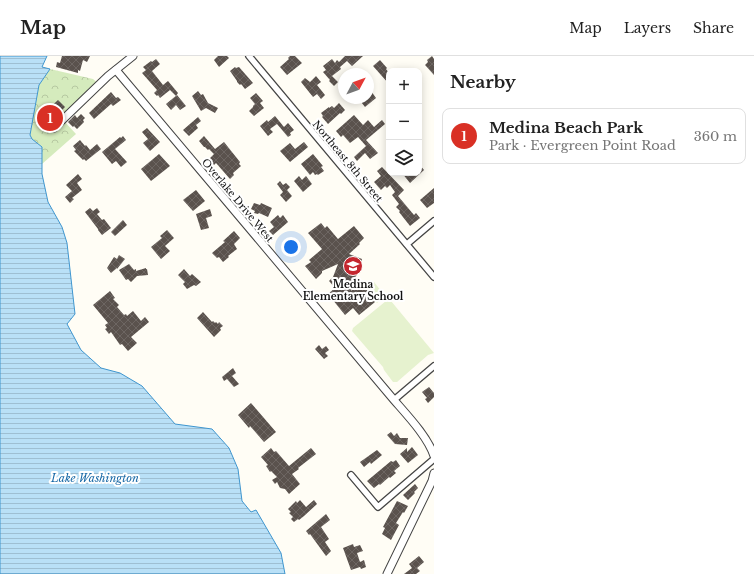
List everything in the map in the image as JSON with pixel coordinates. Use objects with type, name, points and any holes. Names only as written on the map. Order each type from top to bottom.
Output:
[{"type":"street","points":[[54,128],[133,56]]},
{"type":"street","name":"Northeast 8th Street","points":[[249,56],[434,276]]},
{"type":"street","name":"Overlake Drive West","points":[[116,70],[394,400],[424,437],[434,456]]},
{"type":"street","points":[[407,244],[434,221]]},
{"type":"street","points":[[394,400],[434,366]]},
{"type":"street","points":[[351,475],[378,507],[434,459]]},
{"type":"street","points":[[388,574],[432,481],[434,473]]},
{"type":"green space","points":[[50,69],[93,79],[101,86],[64,121],[76,134],[42,164],[42,149],[30,135],[39,85]]},
{"type":"green space","points":[[374,282],[385,296],[377,303],[365,289]]},
{"type":"green space","points":[[386,301],[391,301],[434,353],[428,355],[397,382],[393,382],[383,367],[352,331],[353,328]]},
{"type":"water","name":"Lake Washington","points":[[0,56],[47,56],[42,67],[50,69],[39,85],[30,135],[32,139],[42,147],[42,174],[48,202],[62,227],[67,243],[75,314],[67,324],[81,350],[101,368],[120,373],[142,386],[175,424],[212,429],[229,448],[238,469],[242,501],[251,512],[256,510],[281,553],[285,574],[0,574]]},
{"type":"building","points":[[62,56],[90,56],[87,62],[83,60],[78,73],[56,67],[57,62],[60,63]]},
{"type":"building","points":[[218,56],[227,56],[229,58],[219,67],[214,60]]},
{"type":"building","points":[[290,56],[295,56],[302,63],[287,75],[280,67],[289,59],[288,58]]},
{"type":"building","points":[[345,56],[363,56],[352,66],[347,61],[340,68],[338,68],[338,71],[332,76],[338,82],[334,86],[323,72],[326,70],[323,66],[332,59],[335,63],[337,60],[339,62]]},
{"type":"building","points":[[432,56],[434,59],[434,75],[425,65],[428,62],[427,60]]},
{"type":"building","points":[[156,59],[160,64],[152,71],[163,85],[168,81],[178,93],[176,96],[170,90],[160,98],[158,95],[157,96],[154,93],[157,90],[142,73],[146,70],[143,67]]},
{"type":"building","points":[[380,60],[387,68],[386,81],[373,66]]},
{"type":"building","points":[[235,67],[239,67],[253,83],[245,89],[237,82],[230,71]]},
{"type":"building","points":[[316,76],[321,82],[317,85],[325,95],[321,99],[317,94],[313,97],[301,82],[305,78],[310,82]]},
{"type":"building","points":[[198,91],[201,95],[203,94],[208,103],[218,108],[215,113],[206,108],[201,111],[192,96]]},
{"type":"building","points":[[111,92],[116,98],[118,97],[121,100],[113,106],[111,104],[94,119],[89,113]]},
{"type":"building","points":[[256,93],[263,101],[260,103],[264,108],[254,116],[249,111],[255,104],[250,98]]},
{"type":"building","points":[[177,95],[186,106],[180,110],[176,105],[171,110],[166,104]]},
{"type":"building","points":[[58,100],[65,107],[49,123],[42,115]]},
{"type":"building","points":[[340,104],[345,110],[328,124],[322,117],[323,116],[321,113],[329,107],[332,106],[334,108]]},
{"type":"building","points":[[81,114],[85,118],[83,120],[84,122],[77,129],[68,122],[75,115],[77,118]]},
{"type":"building","points":[[354,115],[363,125],[368,120],[374,127],[382,120],[385,124],[366,140],[378,153],[370,159],[365,153],[357,161],[354,157],[366,146],[358,137],[350,143],[343,135],[341,137],[336,131]]},
{"type":"building","points":[[275,116],[284,127],[288,123],[294,130],[290,133],[291,135],[288,137],[277,124],[270,129],[273,132],[268,136],[260,126]]},
{"type":"building","points":[[198,117],[201,121],[196,125],[198,128],[189,136],[183,130]]},
{"type":"building","points":[[147,128],[160,142],[150,151],[143,143],[148,139],[142,132]]},
{"type":"building","points":[[123,136],[126,140],[115,149],[127,162],[121,167],[116,161],[112,164],[102,152]]},
{"type":"building","points":[[204,136],[215,149],[224,142],[240,162],[239,164],[241,166],[233,173],[234,175],[230,179],[216,163],[214,165],[209,159],[214,154],[209,149],[208,150],[204,147],[199,141]]},
{"type":"building","points":[[80,140],[90,150],[97,144],[101,149],[86,161],[84,159],[83,160],[74,151],[76,150],[73,146]]},
{"type":"building","points":[[304,142],[308,147],[290,162],[280,151],[290,143],[295,149]]},
{"type":"building","points":[[159,154],[170,166],[151,181],[141,169]]},
{"type":"building","points":[[313,154],[323,166],[321,167],[324,171],[318,175],[315,175],[313,172],[310,175],[301,164]]},
{"type":"building","points":[[382,167],[386,171],[386,176],[391,176],[404,190],[398,196],[414,215],[416,213],[420,218],[410,226],[396,207],[399,204],[392,195],[395,192],[390,185],[387,188],[385,186],[381,190],[374,182],[381,176],[377,171]]},
{"type":"building","points":[[78,174],[82,179],[77,183],[82,190],[72,198],[74,199],[70,203],[65,197],[72,191],[66,185]]},
{"type":"building","points":[[299,176],[302,180],[306,176],[312,184],[303,192],[294,181]]},
{"type":"building","points":[[404,176],[418,176],[410,183]]},
{"type":"building","points":[[280,181],[283,185],[286,183],[290,187],[287,190],[292,196],[286,202],[280,195],[283,192],[277,184]]},
{"type":"building","points":[[434,188],[434,203],[427,208],[420,200]]},
{"type":"building","points":[[196,190],[205,201],[193,211],[183,200]]},
{"type":"building","points":[[254,203],[260,205],[261,203],[272,208],[268,217],[259,213],[254,213],[255,211],[251,209]]},
{"type":"building","points":[[90,208],[93,211],[97,208],[100,212],[97,214],[102,220],[104,219],[111,228],[102,235],[85,212]]},
{"type":"building","points":[[210,209],[212,216],[206,218],[209,228],[201,230],[196,214]]},
{"type":"building","points":[[278,215],[280,218],[283,215],[288,222],[273,235],[269,231],[274,227],[270,222]]},
{"type":"building","points":[[123,220],[127,225],[115,236],[111,232]]},
{"type":"building","points":[[321,223],[325,228],[327,226],[338,239],[354,226],[364,238],[349,254],[362,259],[351,291],[361,282],[375,302],[359,315],[353,308],[345,315],[328,294],[335,288],[329,281],[333,277],[338,264],[322,271],[316,279],[305,266],[311,262],[309,260],[322,249],[308,233]]},
{"type":"building","points":[[167,230],[174,238],[165,246],[170,251],[161,259],[151,247],[162,238],[160,236]]},
{"type":"building","points":[[234,231],[240,238],[234,244],[237,249],[223,262],[219,257],[217,258],[212,253],[225,242],[223,241]]},
{"type":"building","points":[[119,255],[125,259],[117,269],[111,273],[107,268],[114,257],[117,259]]},
{"type":"building","points":[[129,264],[134,270],[136,269],[136,271],[146,268],[148,275],[137,276],[131,282],[128,279],[126,280],[119,270]]},
{"type":"building","points":[[184,269],[190,276],[192,274],[201,282],[196,286],[194,285],[187,289],[183,284],[185,282],[178,275]]},
{"type":"building","points":[[110,291],[115,298],[113,299],[119,305],[117,307],[124,315],[126,314],[127,316],[133,311],[141,321],[145,317],[149,322],[131,337],[137,343],[128,351],[122,344],[120,345],[111,332],[109,334],[105,329],[107,328],[105,325],[108,323],[93,305]]},
{"type":"building","points":[[203,312],[212,322],[216,322],[218,324],[219,322],[223,326],[214,337],[197,318]]},
{"type":"building","points":[[319,345],[322,349],[326,346],[329,350],[325,353],[328,356],[324,359],[315,349]]},
{"type":"building","points":[[233,368],[236,373],[232,376],[239,384],[234,387],[227,379],[224,381],[222,377]]},
{"type":"building","points":[[429,387],[434,393],[434,397],[428,403],[425,399],[427,398],[422,392]]},
{"type":"building","points":[[251,403],[276,432],[264,442],[238,415]]},
{"type":"building","points":[[391,432],[394,436],[397,433],[400,438],[408,438],[407,445],[395,444],[387,435]]},
{"type":"building","points":[[412,447],[418,455],[408,463],[400,454],[407,448],[407,452]]},
{"type":"building","points":[[271,448],[274,452],[276,451],[289,466],[311,448],[316,454],[292,474],[300,484],[289,494],[285,489],[280,488],[277,482],[275,484],[272,480],[277,477],[271,471],[270,472],[266,466],[268,465],[261,457]]},
{"type":"building","points":[[377,450],[382,455],[371,464],[370,462],[364,467],[360,462]]},
{"type":"building","points":[[396,460],[400,466],[394,471],[396,473],[390,478],[389,477],[374,488],[367,481],[391,461],[393,462]]},
{"type":"building","points":[[415,484],[418,488],[408,500],[403,495]]},
{"type":"building","points":[[300,500],[306,507],[314,500],[317,504],[299,520],[298,519],[294,522],[291,519],[293,517],[289,513],[291,512],[288,509],[296,501],[297,503]]},
{"type":"building","points":[[397,501],[408,506],[396,523],[399,525],[391,540],[382,534],[385,528],[383,527]]},
{"type":"building","points":[[326,514],[330,520],[321,527],[329,539],[325,542],[331,551],[326,556],[310,534],[309,535],[306,531]]},
{"type":"building","points":[[353,544],[354,547],[360,545],[363,551],[357,553],[360,562],[364,560],[366,567],[351,570],[343,548]]},
{"type":"building","points":[[419,556],[424,562],[417,568],[420,571],[416,574],[404,574],[412,568],[409,564]]},
{"type":"place","name":"Medina Beach Park","points":[[50,118]]},
{"type":"place","name":"Medina Elementary School","points":[[353,266]]}]
